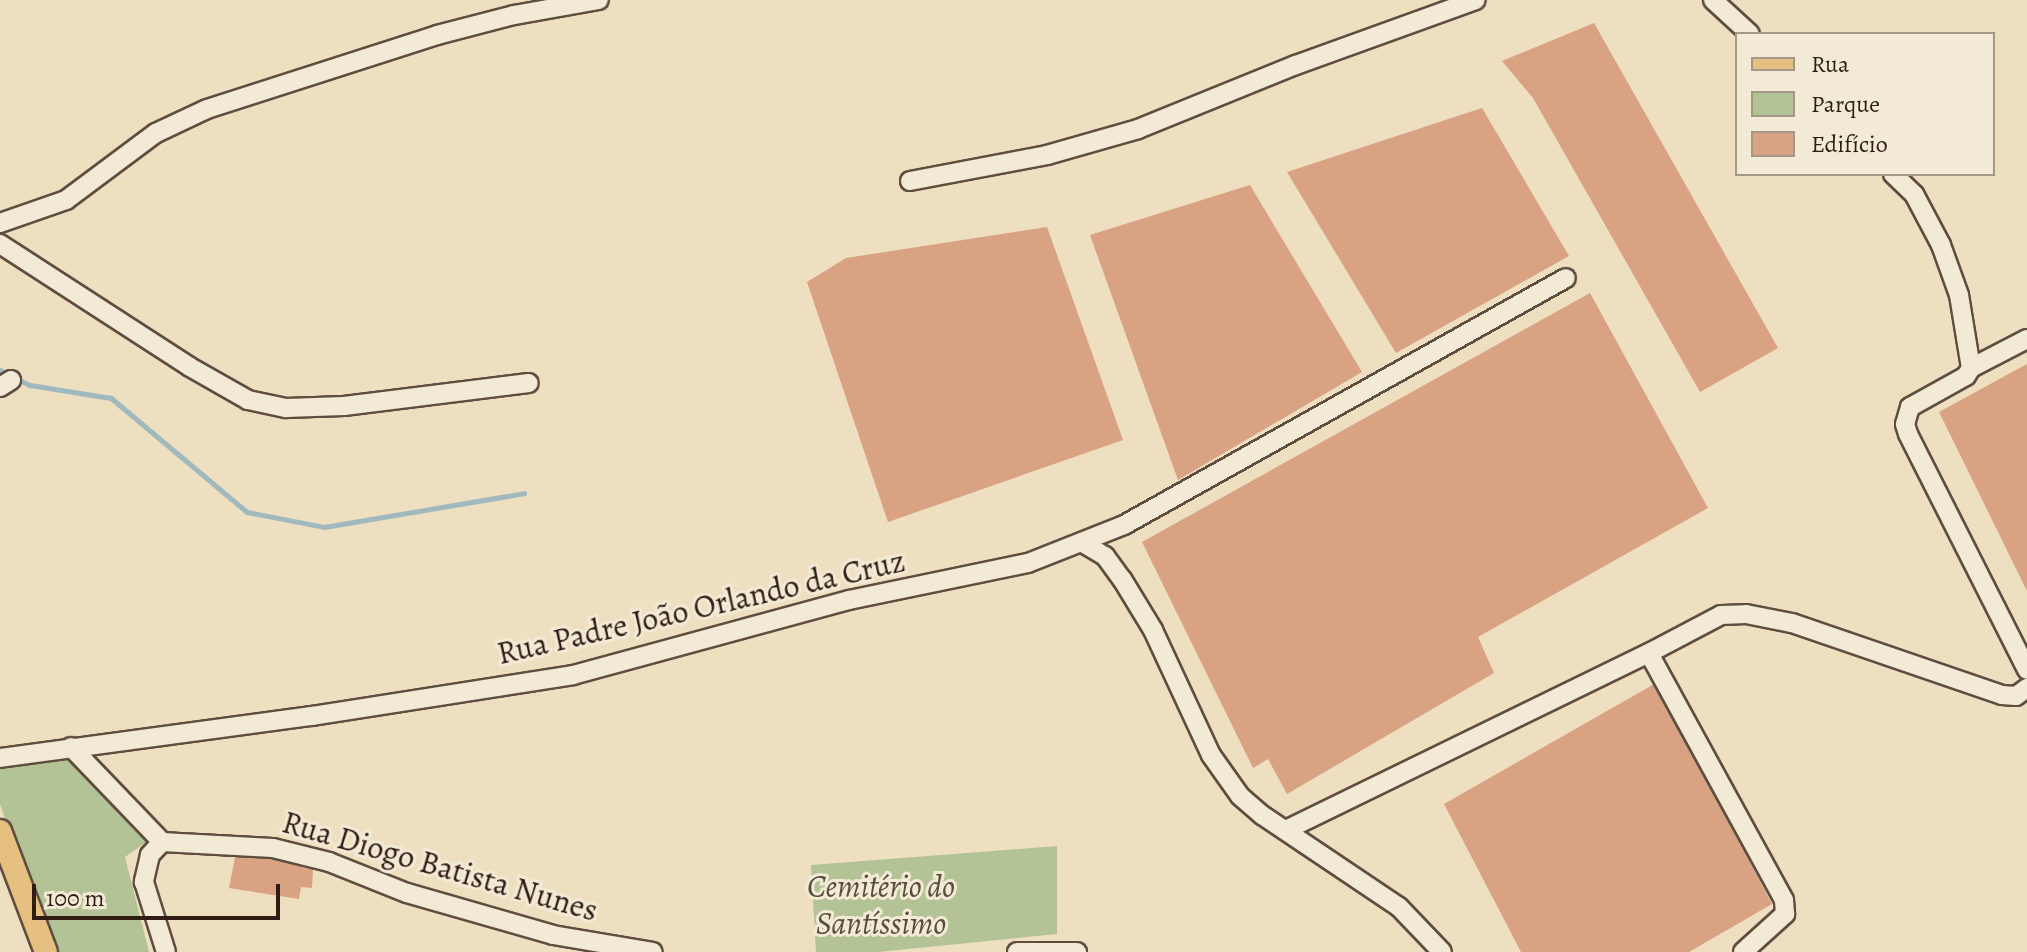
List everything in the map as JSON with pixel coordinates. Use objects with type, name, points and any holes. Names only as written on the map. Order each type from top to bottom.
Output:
[{"type":"main road","points":[[0,831],[46,952]]},
{"type":"street","points":[[0,223],[66,200],[156,133],[207,109],[437,35],[514,15],[599,0]]},
{"type":"street","points":[[910,181],[1047,155],[1138,129],[1296,65],[1476,0]]},
{"type":"street","points":[[1713,0],[1748,32]]},
{"type":"street","points":[[1895,176],[1914,194],[1941,245],[1959,295],[1971,368]]},
{"type":"street","points":[[0,244],[190,367],[248,400],[286,408],[344,406],[529,383]]},
{"type":"street","name":"Rua Padre João Orlando da Cruz","points":[[0,758],[312,716],[573,675],[849,600],[1028,563],[1124,525],[1566,278]]},
{"type":"street","points":[[2027,339],[1971,368],[1957,382],[1918,400],[1906,414],[1905,424],[2027,670]]},
{"type":"street","points":[[1083,543],[1105,556],[1138,604],[1211,755],[1240,796],[1399,907],[1442,952]]},
{"type":"street","points":[[1286,830],[1721,615],[1746,614],[1792,623],[2002,695],[2016,696],[2027,688]]},
{"type":"street","points":[[1649,653],[1784,900],[1785,914],[1743,952]]},
{"type":"street","points":[[71,747],[162,842],[150,855],[144,882],[166,952]]},
{"type":"street","name":"Rua Diogo Batista Nunes","points":[[162,842],[273,848],[340,866],[407,893],[538,931],[653,952]]},
{"type":"street","points":[[1017,952],[1077,952]]},
{"type":"green space","points":[[71,748],[152,838],[125,857],[149,952],[57,952],[22,870],[0,804],[0,762]]},
{"type":"green space","name":"Cemitério do Santíssimo","points":[[1057,846],[1057,934],[878,952],[816,952],[811,865]]},
{"type":"building","points":[[1594,23],[1778,348],[1700,392],[1533,98],[1502,61]]},
{"type":"building","points":[[1482,108],[1569,256],[1396,353],[1287,172]]},
{"type":"building","points":[[1250,185],[1362,372],[1178,480],[1090,235]]},
{"type":"building","points":[[1047,227],[1123,440],[888,522],[807,282],[846,258]]},
{"type":"building","points":[[1590,293],[1708,508],[1478,637],[1494,673],[1287,794],[1268,759],[1253,768],[1142,542]]},
{"type":"building","points":[[2027,364],[2027,591],[1939,412]]},
{"type":"building","points":[[1656,683],[1772,904],[1689,952],[1521,952],[1444,804]]},
{"type":"building","points":[[237,847],[304,860],[303,868],[313,869],[312,888],[301,887],[299,899],[229,888]]},
{"type":"waterway","points":[[0,370],[30,385],[111,398],[247,512],[324,527],[524,493]]}]
